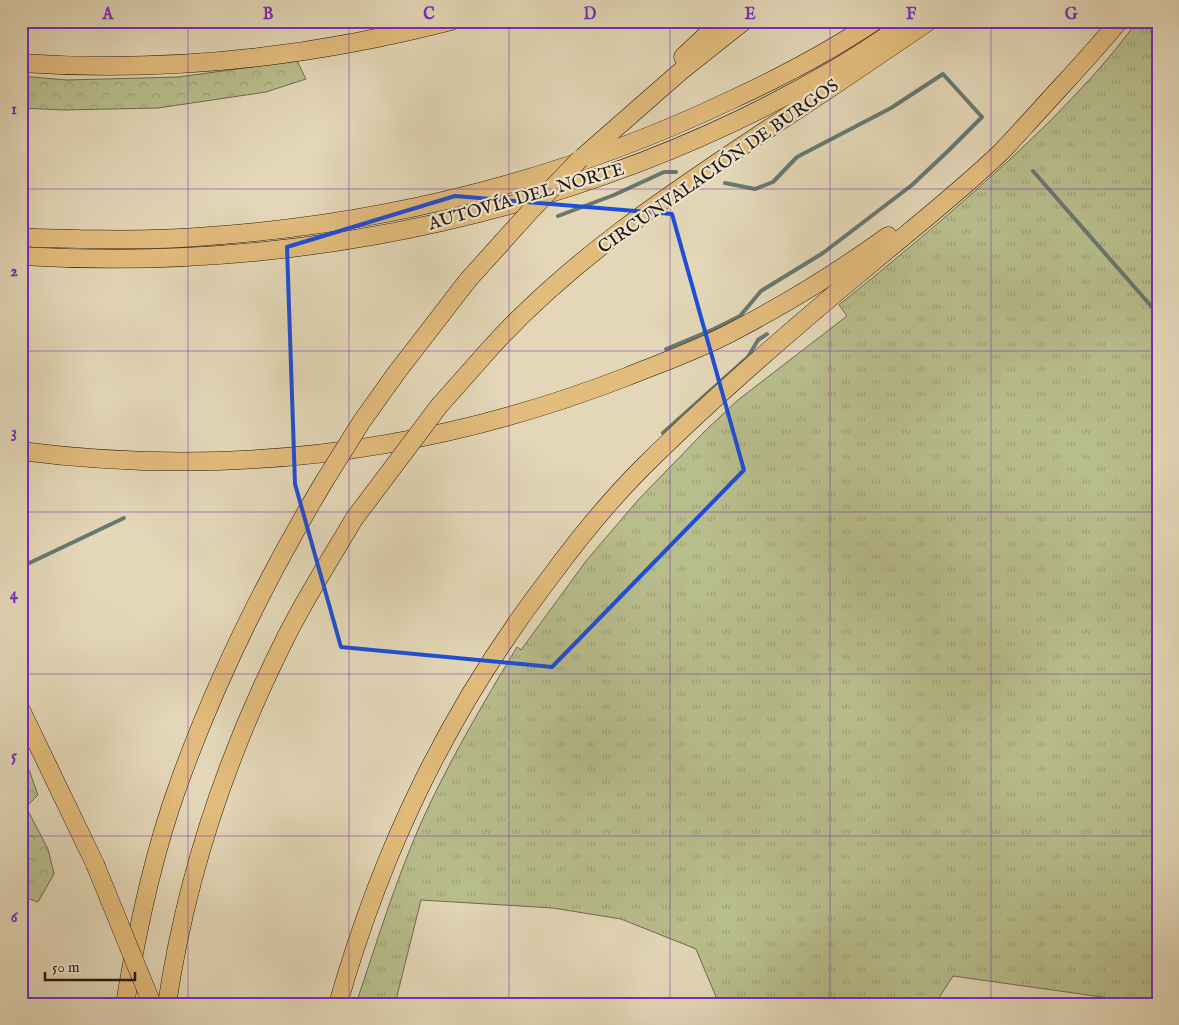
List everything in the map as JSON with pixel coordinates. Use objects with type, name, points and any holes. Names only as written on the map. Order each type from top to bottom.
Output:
[{"type":"highway","points":[[21,63],[90,67],[191,64],[306,51],[393,36],[451,21]]},
{"type":"highway","points":[[125,1004],[140,924],[158,852],[178,785],[193,744],[214,693],[262,590],[325,480],[362,421],[397,372],[468,280],[598,138],[721,21]]},
{"type":"highway","points":[[580,159],[681,71],[744,21]]},
{"type":"highway","name":"AUTOVÍA DEL NORTE","points":[[21,237],[132,240],[270,232],[360,218],[443,202],[547,174],[655,134],[751,91],[807,61],[874,21]]},
{"type":"highway","name":"AUTOVÍA DEL NORTE","points":[[21,256],[141,260],[261,252],[322,245],[382,235],[503,207],[620,169],[672,149],[725,125],[834,70],[908,21]]},
{"type":"highway","name":"CIRCUNVALACIÓN DE BURGOS","points":[[167,1004],[188,899],[220,790],[238,741],[286,637],[318,578],[354,519],[440,406],[486,353],[542,296],[596,250],[704,171],[929,21]]},
{"type":"highway","points":[[338,1004],[370,902],[408,812],[432,762],[500,646],[569,552],[641,469],[684,427],[802,322],[1000,153],[1119,21]]},
{"type":"highway","points":[[21,451],[121,460],[241,461],[302,456],[398,443],[450,432],[526,412],[667,361],[730,333],[798,296],[858,258],[924,210],[1031,119]]},
{"type":"highway","points":[[21,710],[95,864],[152,1004]]},
{"type":"highlighted area","points":[[455,196],[672,214],[744,470],[552,667],[341,647],[295,484],[287,247]]},
{"type":"green space","points":[[1137,21],[1158,21],[1158,839],[1152,1004],[953,976],[935,1004],[719,1004],[696,949],[621,919],[553,908],[421,900],[395,1004],[356,1004],[394,891],[420,825],[466,734],[517,647],[521,650],[586,561],[638,500],[705,431],[738,400],[847,316],[839,305],[947,216],[1025,145],[1095,73]]},
{"type":"green space","points":[[297,61],[306,79],[266,92],[158,108],[64,110],[21,108],[21,76],[67,80],[178,77]]},
{"type":"green space","points":[[21,754],[24,756],[38,795],[26,807],[48,849],[54,874],[38,902],[21,896]]},
{"type":"waterway","points":[[666,349],[740,316],[761,291],[823,253],[912,185],[982,117],[943,74],[891,108],[797,157],[773,182],[755,189],[725,183]]},
{"type":"waterway","points":[[1033,171],[1158,314]]},
{"type":"waterway","points":[[558,216],[614,195],[664,172],[676,172]]},
{"type":"waterway","points":[[663,433],[748,357],[758,340],[767,334]]},
{"type":"waterway","points":[[1158,368],[1153,389],[1158,419]]},
{"type":"waterway","points":[[21,567],[124,518]]}]
